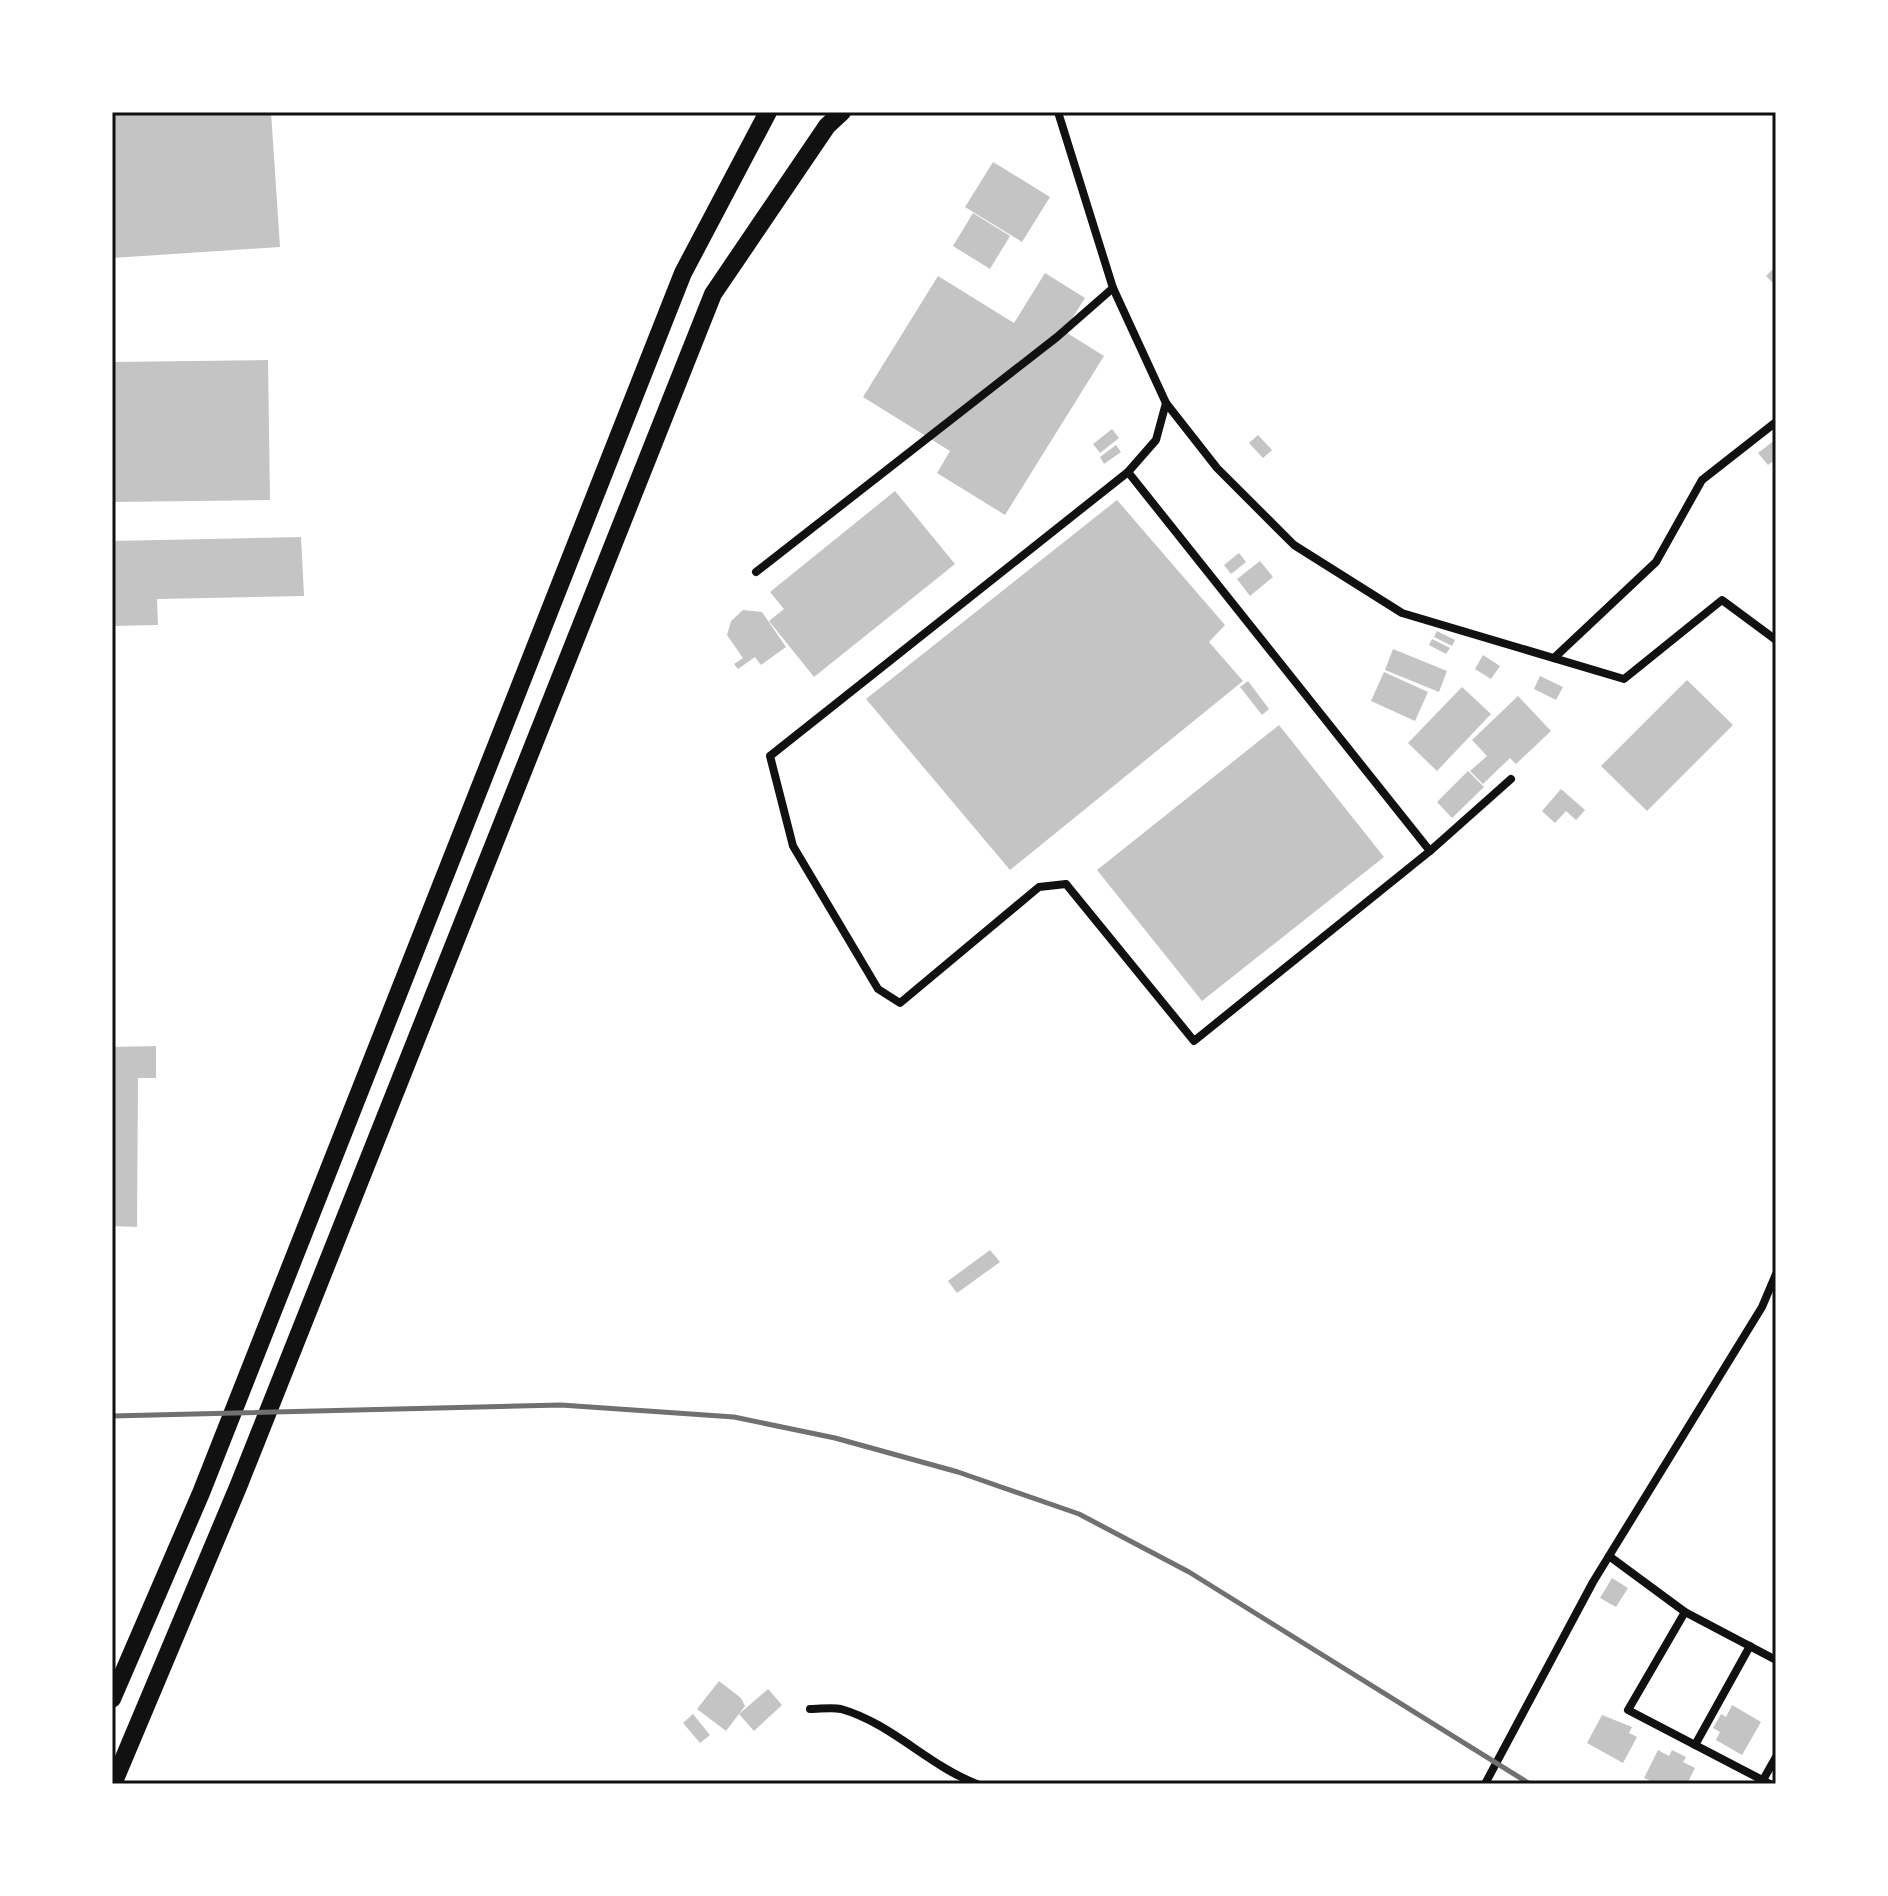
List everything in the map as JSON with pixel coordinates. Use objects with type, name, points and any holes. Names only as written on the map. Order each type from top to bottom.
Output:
[{"type":"highway","points":[[112,1699],[201,1493],[683,273],[768,112]]},
{"type":"highway","points":[[113,1784],[238,1487],[713,294],[827,126],[842,112]]},
{"type":"street","points":[[1058,112],[1113,288],[1166,403],[1217,468],[1294,545],[1402,613],[1624,679],[1722,600],[1776,640]]},
{"type":"street","points":[[756,572],[1057,337],[1113,288]]},
{"type":"street","points":[[1166,403],[1156,440],[1128,472],[770,756],[793,846],[878,989],[900,1003],[1039,887],[1066,884],[1194,1041],[1430,851],[1511,779]]},
{"type":"street","points":[[1554,658],[1656,562],[1702,480],[1776,422]]},
{"type":"street","points":[[1128,472],[1430,851]]},
{"type":"street","points":[[1486,1783],[1609,1556],[1762,1307],[1776,1274]]},
{"type":"street","points":[[1609,1556],[1685,1612],[1776,1660]]},
{"type":"street","points":[[1685,1612],[1628,1710],[1767,1782],[1776,1757]]},
{"type":"street","points":[[1695,1745],[1750,1646]]},
{"type":"street","points":[[810,1709],[840,1709],[874,1724],[957,1777],[977,1784]]},
{"type":"building","points":[[112,112],[271,112],[280,247],[112,258]]},
{"type":"building","points":[[993,162],[1050,197],[1022,242],[965,207]]},
{"type":"building","points":[[973,213],[1010,236],[990,269],[953,246]]},
{"type":"building","points":[[1776,266],[1776,286],[1766,276]]},
{"type":"building","points":[[1045,273],[1085,298],[1064,331],[1104,356],[1005,515],[937,473],[950,451],[863,397],[938,276],[1014,323]]},
{"type":"building","points":[[268,360],[270,500],[112,502],[112,362]]},
{"type":"building","points":[[1112,429],[1119,438],[1100,453],[1093,444]]},
{"type":"building","points":[[1258,435],[1272,450],[1263,458],[1249,443]]},
{"type":"building","points":[[1776,439],[1776,459],[1768,465],[1758,453]]},
{"type":"building","points":[[1116,445],[1121,452],[1104,464],[1100,457]]},
{"type":"building","points":[[895,491],[955,564],[814,677],[769,621],[784,609],[770,592]]},
{"type":"building","points":[[1117,500],[1225,625],[1209,642],[1243,681],[1010,870],[866,699]]},
{"type":"building","points":[[301,537],[304,596],[157,599],[158,625],[112,626],[112,541]]},
{"type":"building","points":[[1239,553],[1246,562],[1231,574],[1224,565]]},
{"type":"building","points":[[1260,561],[1273,577],[1250,596],[1237,579]]},
{"type":"building","points":[[743,610],[762,612],[786,647],[761,665],[755,657],[738,669],[734,664],[743,658],[727,635],[731,621]]},
{"type":"building","points":[[1437,631],[1455,640],[1452,646],[1434,637]]},
{"type":"building","points":[[1432,639],[1450,648],[1446,654],[1429,645]]},
{"type":"building","points":[[1393,649],[1447,671],[1439,692],[1385,670]]},
{"type":"building","points":[[1483,655],[1500,666],[1491,679],[1475,669]]},
{"type":"building","points":[[1384,672],[1428,692],[1415,721],[1371,701]]},
{"type":"building","points":[[1540,676],[1563,687],[1556,700],[1534,689]]},
{"type":"building","points":[[1687,680],[1733,725],[1647,811],[1601,766]]},
{"type":"building","points":[[1248,681],[1269,709],[1262,715],[1240,687]]},
{"type":"building","points":[[1462,687],[1491,714],[1437,771],[1408,743]]},
{"type":"building","points":[[1518,696],[1551,731],[1516,764],[1510,758],[1483,784],[1470,771],[1487,756],[1472,740]]},
{"type":"building","points":[[1279,725],[1384,857],[1202,1001],[1097,870]]},
{"type":"building","points":[[1468,771],[1484,787],[1452,818],[1437,802]]},
{"type":"building","points":[[1561,789],[1585,810],[1576,820],[1566,811],[1555,823],[1542,811]]},
{"type":"building","points":[[156,1046],[156,1078],[138,1078],[137,1227],[112,1226],[112,1047]]},
{"type":"building","points":[[990,1250],[1000,1262],[957,1293],[948,1281]]},
{"type":"building","points":[[1612,1578],[1628,1588],[1616,1607],[1600,1598]]},
{"type":"building","points":[[719,1681],[741,1698],[745,1706],[726,1731],[697,1709]]},
{"type":"building","points":[[768,1689],[782,1705],[754,1731],[739,1714]]},
{"type":"building","points":[[1732,1705],[1761,1722],[1742,1755],[1716,1740],[1720,1732],[1713,1728],[1721,1714],[1726,1717]]},
{"type":"building","points":[[693,1714],[710,1735],[700,1743],[683,1723]]},
{"type":"building","points":[[1602,1715],[1632,1727],[1629,1733],[1637,1737],[1623,1763],[1587,1743]]},
{"type":"building","points":[[1658,1750],[1669,1756],[1672,1750],[1686,1757],[1683,1762],[1695,1768],[1687,1784],[1657,1784],[1644,1778]]},
{"type":"railway","points":[[112,1416],[561,1405],[734,1417],[835,1438],[958,1472],[1079,1514],[1189,1572],[1530,1784]]}]
